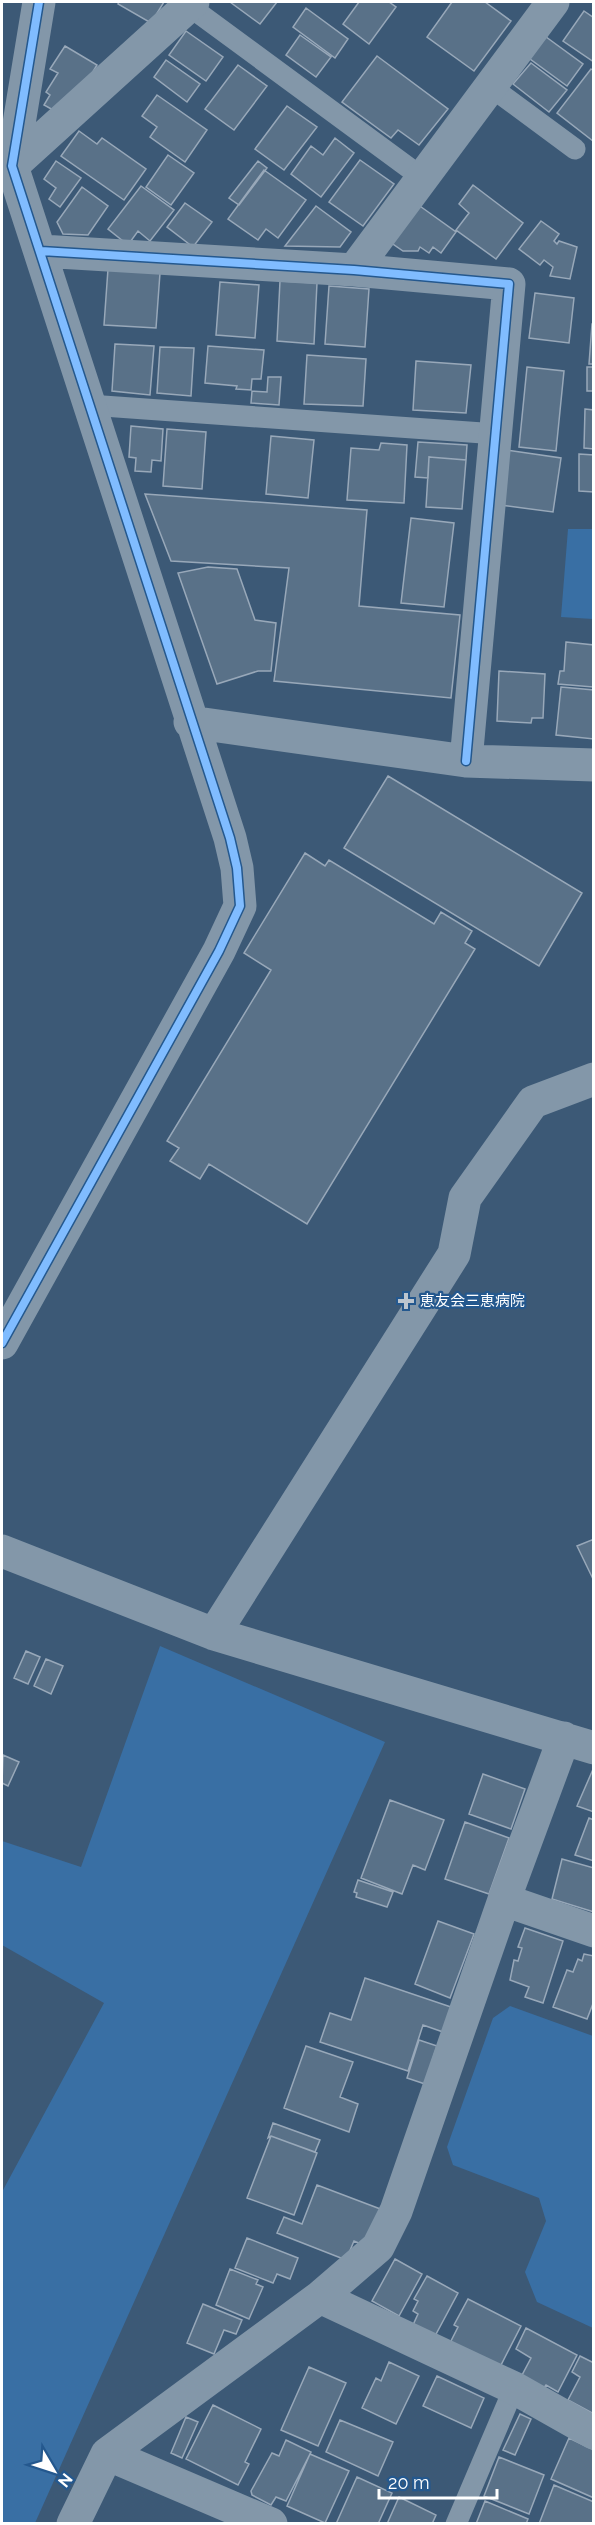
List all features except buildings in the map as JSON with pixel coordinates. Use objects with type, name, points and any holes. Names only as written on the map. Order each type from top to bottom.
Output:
[{"type":"street","points":[[2,1343],[219,951],[240,906],[237,868],[230,838],[190,722],[41,250],[12,166],[39,2]]},
{"type":"street","points":[[354,270],[553,2]]},
{"type":"street","points":[[12,166],[191,4]]},
{"type":"street","points":[[41,250],[354,270],[509,284],[466,761]]},
{"type":"street","points":[[190,722],[466,761],[594,765]]},
{"type":"street","points":[[214,1634],[454,1254],[465,1198],[533,1102],[594,1079]]},
{"type":"street","points":[[2,1551],[214,1634],[579,1743],[504,1900],[396,2211],[378,2247],[320,2297],[107,2454],[73,2523]]},
{"type":"street","points":[[504,1900],[594,1931]]},
{"type":"street","points":[[320,2297],[513,2388],[594,2433]]},
{"type":"street","points":[[107,2454],[271,2523]]},
{"type":"lane","points":[[191,4],[424,178]]},
{"type":"lane","points":[[490,87],[575,149]]},
{"type":"lane","points":[[89,405],[496,434]]},
{"type":"lane","points":[[456,2523],[513,2388]]},
{"type":"shaded area","points":[[568,529],[593,529],[593,619],[561,617]]},
{"type":"shaded area","points":[[160,1646],[385,1742],[35,2523],[2,2523],[2,2192],[104,2003],[2,1945],[2,1841],[81,1867]]},
{"type":"shaded area","points":[[510,2006],[593,2036],[593,2328],[537,2302],[525,2272],[546,2221],[539,2198],[453,2165],[447,2147],[493,2018]]},
{"type":"cycle path","points":[[2,1343],[219,951],[240,906],[237,868],[230,838],[12,166],[39,2]]},
{"type":"cycle path","points":[[41,251],[354,270],[509,284],[466,761]]},
{"type":"place","name":"恵友会三恵病院","points":[[406,1301]]}]
